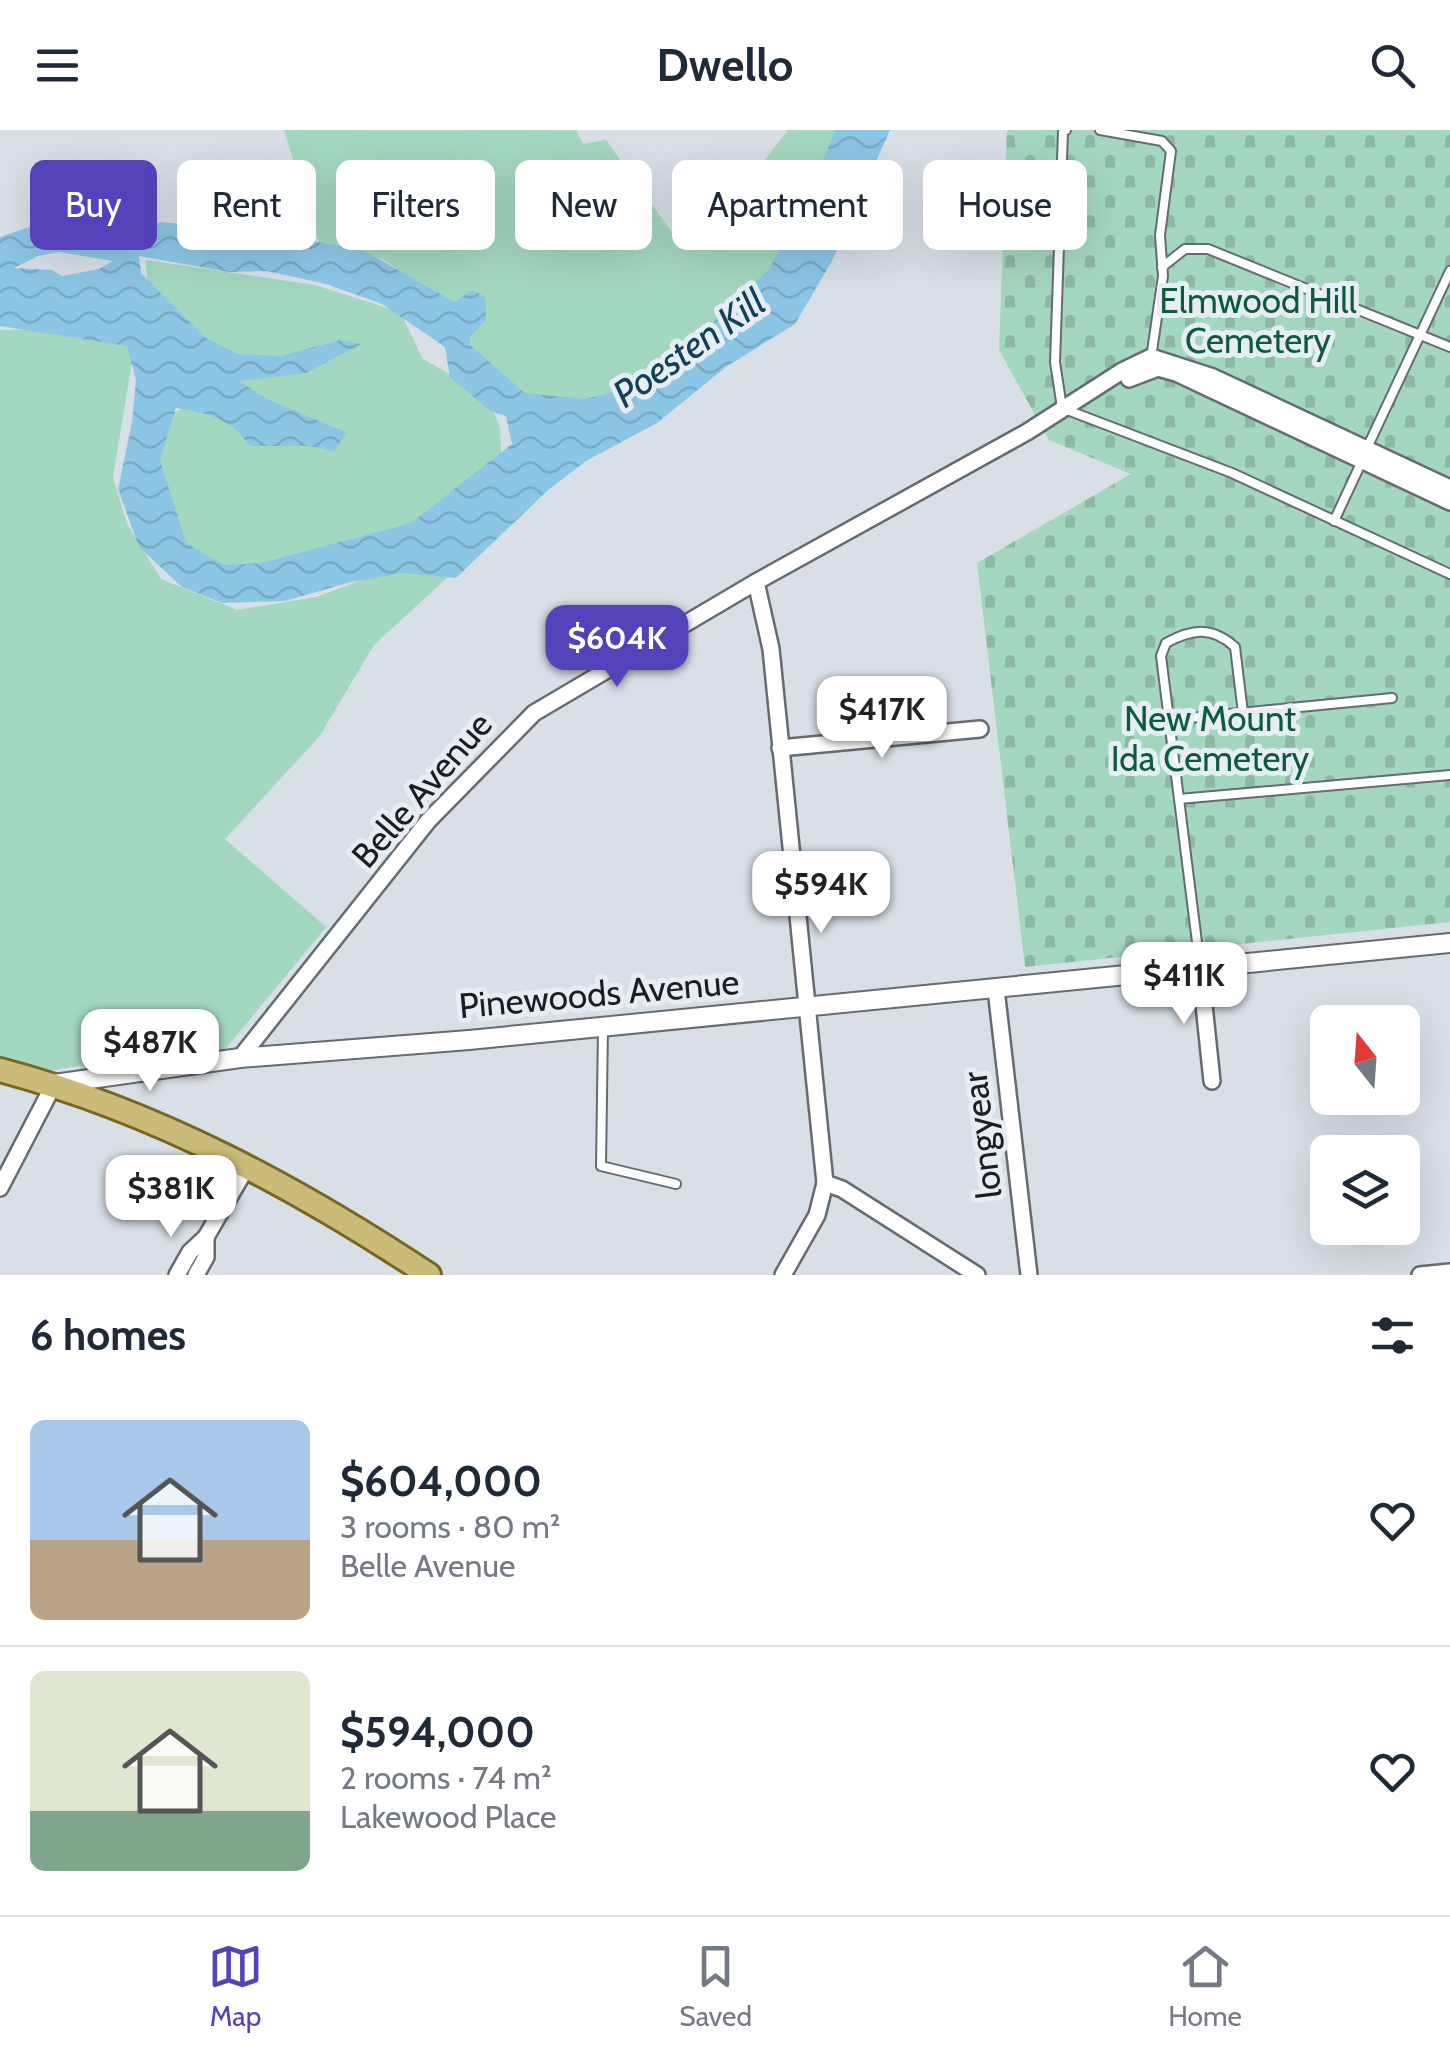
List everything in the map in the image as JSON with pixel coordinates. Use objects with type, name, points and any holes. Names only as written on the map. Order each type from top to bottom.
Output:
[{"type":"main road","points":[[0,1070],[54,1084],[248,1166],[399,1267],[429,1275]]},
{"type":"street","name":"Belle Avenue","points":[[240,1058],[428,821],[520,724],[756,582],[1027,432],[1062,408],[1090,402],[1154,363]]},
{"type":"street","points":[[1154,363],[1364,456],[1450,488]]},
{"type":"street","points":[[1364,456],[1450,502]]},
{"type":"street","points":[[756,582],[769,636],[825,1183],[817,1215],[783,1275]]},
{"type":"street","points":[[780,748],[980,728]]},
{"type":"street","name":"Pinewoods Avenue","points":[[54,1084],[240,1058],[603,1027],[1450,943]]},
{"type":"street","points":[[1200,967],[1212,1081]]},
{"type":"street","name":"longyear","points":[[996,989],[1029,1275]]},
{"type":"street","points":[[0,1188],[54,1084]]},
{"type":"street","points":[[177,1275],[190,1252],[206,1237],[248,1166]]},
{"type":"street","points":[[825,1183],[842,1189],[977,1275]]},
{"type":"street","points":[[196,1275],[206,1257],[206,1237]]},
{"type":"street","points":[[1420,1275],[1450,1272]]},
{"type":"lane","points":[[1066,130],[1055,362],[1062,408],[1232,473],[1450,574]]},
{"type":"lane","points":[[1100,130],[1162,140],[1171,150],[1160,235],[1162,267],[1154,363]]},
{"type":"lane","points":[[1162,267],[1185,249],[1208,248],[1450,347]]},
{"type":"lane","points":[[1334,521],[1450,271]]},
{"type":"lane","points":[[1200,967],[1161,656],[1166,643],[1182,634],[1202,630],[1222,635],[1235,647],[1244,713]]},
{"type":"lane","points":[[1169,720],[1392,698]]},
{"type":"lane","points":[[1179,799],[1450,775]]},
{"type":"lane","points":[[603,1027],[602,1166],[676,1184]]},
{"type":"green space","points":[[284,130],[576,130],[583,144],[606,140],[620,160],[515,160],[515,250],[652,250],[652,205],[672,233],[672,250],[782,250],[767,277],[703,340],[631,391],[586,404],[524,397],[467,347],[448,306],[383,259],[339,250],[495,250],[495,160],[336,160],[336,249],[320,246],[316,233],[316,160],[293,160]]},
{"type":"green space","points":[[788,130],[848,130],[831,160],[764,160]]},
{"type":"green space","points":[[1007,130],[1450,130],[1450,922],[1025,967],[977,563],[1131,474],[1049,440],[999,350],[1003,250],[1087,250],[1087,160],[1006,160]]},
{"type":"green space","points":[[146,260],[315,285],[400,312],[423,359],[487,395],[500,428],[503,487],[441,526],[269,568],[220,566],[181,542],[156,462],[171,414],[237,383],[147,283]]},
{"type":"green space","points":[[58,329],[136,338],[113,477],[127,524],[161,579],[237,610],[316,597],[411,562],[512,518],[374,645],[319,737],[225,839],[326,927],[224,1051],[123,1059],[41,1072],[0,1059],[0,330]]},
{"type":"water","points":[[835,130],[890,130],[877,160],[824,160]]},
{"type":"water","name":"Poesten Kill","points":[[157,222],[177,223],[177,250],[316,250],[316,242],[336,245],[336,250],[365,251],[454,302],[473,290],[486,298],[486,320],[470,337],[470,345],[525,393],[586,399],[628,388],[693,342],[769,269],[779,250],[837,250],[795,324],[726,367],[657,423],[586,461],[547,491],[456,578],[403,573],[351,582],[285,601],[222,603],[182,587],[139,547],[118,489],[136,380],[127,346],[0,326],[0,237],[30,227],[30,250],[157,250]],"holes":[[[59,252],[113,261],[99,269],[62,276],[52,270],[14,268],[38,256]],[[139,256],[229,272],[267,271],[326,284],[382,304],[445,347],[450,378],[483,405],[506,416],[512,444],[411,523],[261,563],[224,565],[186,543],[160,460],[176,408],[218,418],[250,446],[310,446],[335,451],[346,432],[267,399],[239,381],[306,373],[361,344],[340,340],[281,356],[237,354],[206,338],[141,273]]]},
{"type":"park label","name":"Elmwood Hill Cemetery","points":[[1258,321]]},
{"type":"park label","name":"New Mount Ida Cemetery","points":[[1210,739]]}]
